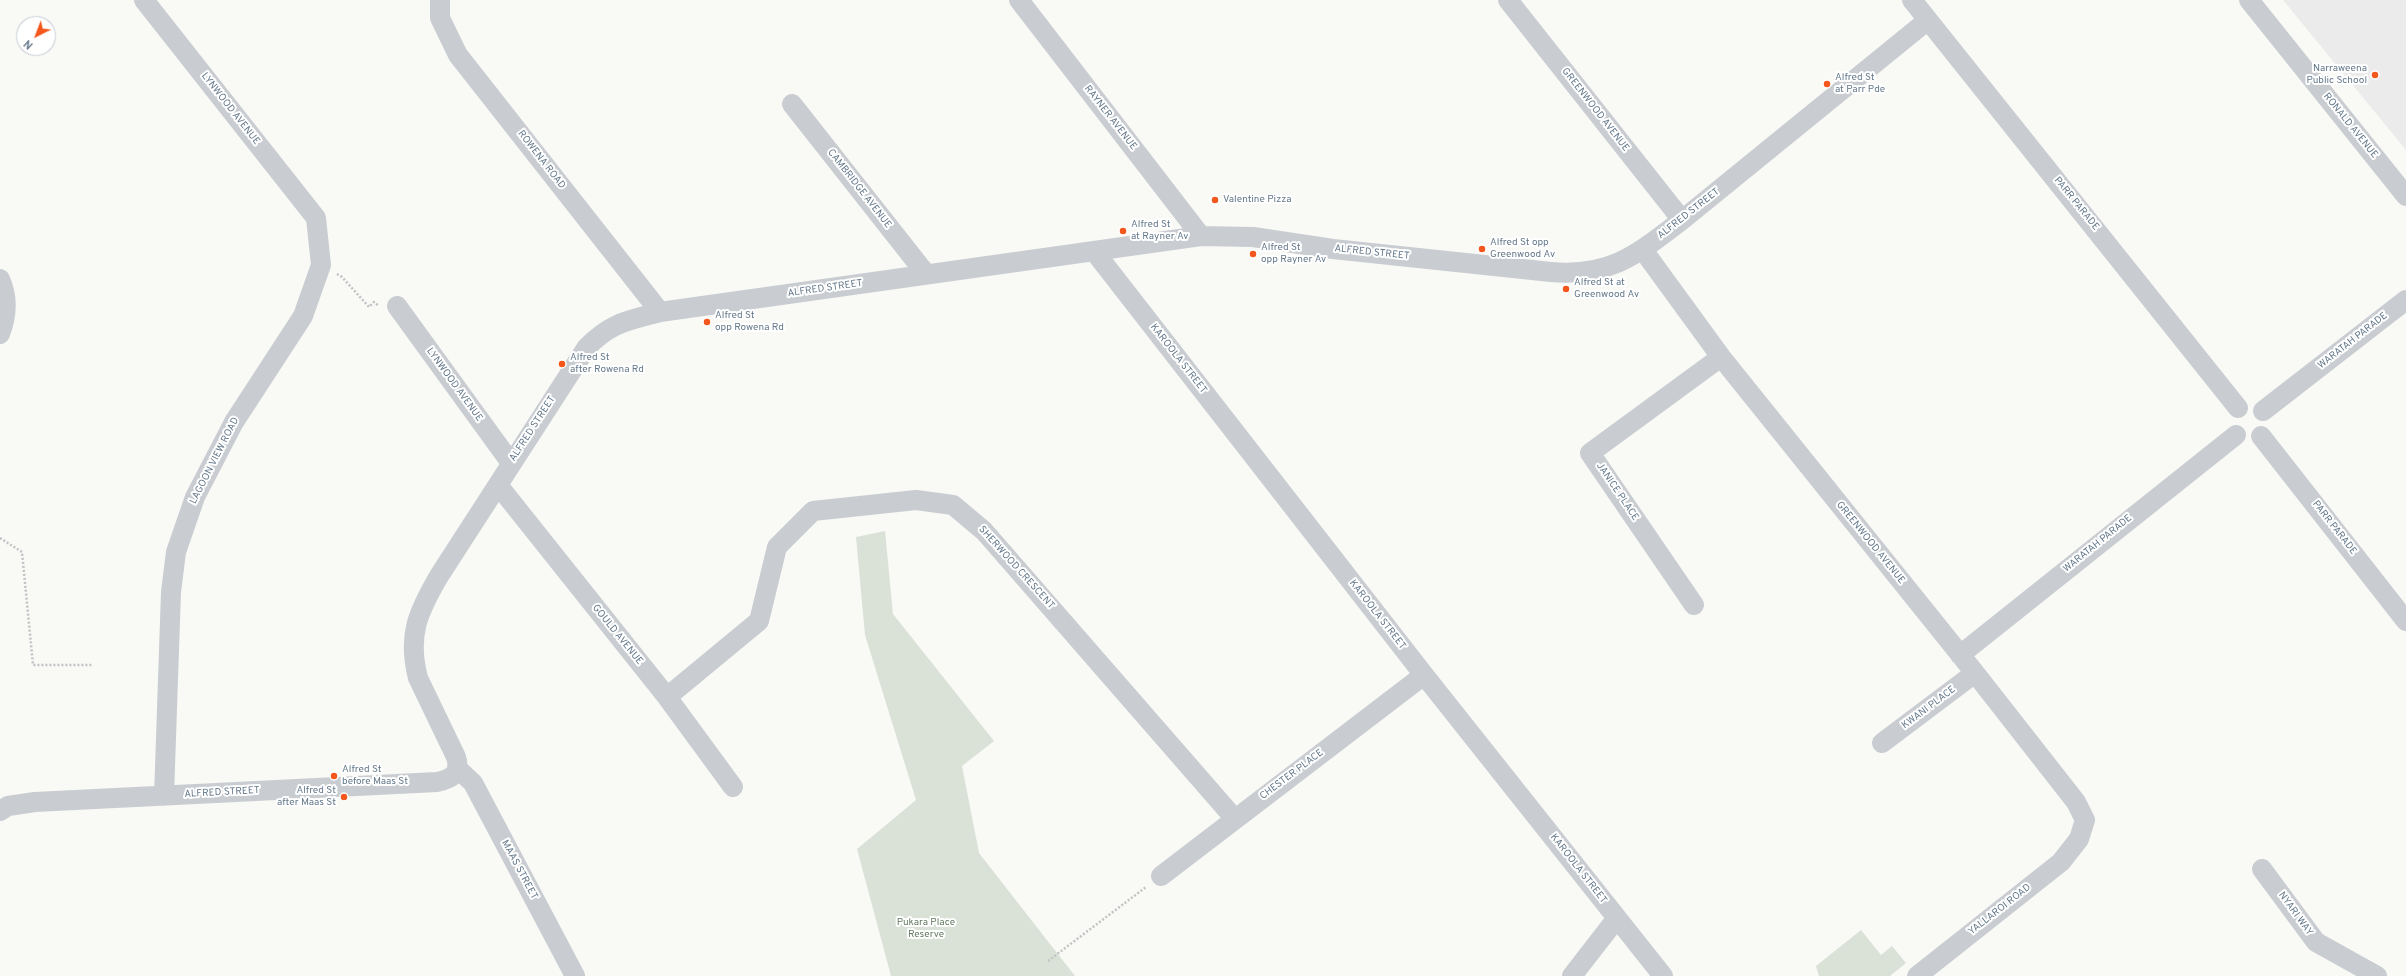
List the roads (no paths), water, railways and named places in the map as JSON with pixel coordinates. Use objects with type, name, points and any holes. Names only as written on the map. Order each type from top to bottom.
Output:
[{"type":"street","name":"LYNWOOD AVENUE","points":[[144,0],[316,218]]},
{"type":"street","name":"ROWENA ROAD","points":[[440,0],[440,18],[458,55],[660,312]]},
{"type":"street","name":"RAYNER AVENUE","points":[[1019,0],[1200,236]]},
{"type":"street","name":"GREENWOOD AVENUE","points":[[1508,0],[1682,220]]},
{"type":"street","name":"PARR PARADE","points":[[1912,0],[2238,408]]},
{"type":"street","name":"RONALD AVENUE","points":[[2249,0],[2406,196]]},
{"type":"street","name":"ALFRED STREET","points":[[0,811],[8,806],[35,802],[437,782],[452,777],[458,768],[456,757],[418,678],[414,652],[418,614],[428,594],[586,347],[610,327],[660,312],[1200,236],[1252,237],[1333,249],[1565,273],[1607,268],[1643,250],[1682,220],[1928,20]]},
{"type":"street","name":"CAMBRIDGE AVENUE","points":[[792,104],[926,274]]},
{"type":"street","name":"LAGOON VIEW ROAD","points":[[164,796],[172,592],[176,552],[195,497],[234,422],[303,316],[321,265],[316,218]]},
{"type":"street","name":"GREENWOOD AVENUE","points":[[1643,250],[1720,357],[1960,654],[2076,802],[2085,820],[2079,839]]},
{"type":"street","name":"KAROOLA STREET","points":[[1094,251],[1424,675],[1663,976]]},
{"type":"street","points":[[0,279],[6,293],[6,311],[0,334]]},
{"type":"street","name":"WARATAH PARADE","points":[[2263,412],[2406,300]]},
{"type":"street","name":"LYNWOOD AVENUE","points":[[397,306],[511,464]]},
{"type":"street","name":"JANICE PLACE","points":[[1694,605],[1590,453],[1720,357]]},
{"type":"street","points":[[2251,405],[2263,412],[2267,424],[2261,436],[2248,441],[2236,435],[2232,426],[2232,419],[2238,408],[2251,405]]},
{"type":"street","name":"WARATAH PARADE","points":[[1960,654],[2236,435]]},
{"type":"street","name":"PARR PARADE","points":[[2261,436],[2406,621]]},
{"type":"street","name":"GOULD AVENUE","points":[[498,485],[667,697],[733,787]]},
{"type":"street","name":"SHERWOOD CRESCENT","points":[[667,697],[759,621],[777,547],[813,511],[916,500],[953,505],[984,531],[1236,819]]},
{"type":"street","name":"KWANI PLACE","points":[[1882,743],[1975,673]]},
{"type":"street","name":"CHESTER PLACE","points":[[1161,876],[1424,675]]},
{"type":"street","name":"MAAS STREET","points":[[458,768],[473,783],[575,976]]},
{"type":"street","name":"YALLAROI ROAD","points":[[1917,976],[2061,862],[2079,839]]},
{"type":"street","name":"NYARI WAY","points":[[2262,869],[2316,942],[2377,976]]},
{"type":"street","points":[[1572,976],[1617,918]]},
{"type":"place","name":"Narraweena Public School","points":[[2375,75]]},
{"type":"place","name":"Alfred St at Parr Pde","points":[[1827,84]]},
{"type":"place","name":"Valentine Pizza","points":[[1215,200]]},
{"type":"place","name":"Alfred St at Rayner Av","points":[[1123,231]]},
{"type":"place","name":"Alfred St opp Greenwood Av","points":[[1482,249]]},
{"type":"place","name":"Alfred St opp Rayner Av","points":[[1253,254]]},
{"type":"place","name":"Alfred St at Greenwood Av","points":[[1566,289]]},
{"type":"place","name":"Alfred St opp Rowena Rd","points":[[707,322]]},
{"type":"place","name":"Alfred St after Rowena Rd","points":[[562,364]]},
{"type":"place","name":"Alfred St before Maas St","points":[[334,776]]},
{"type":"place","name":"Alfred St after Maas St","points":[[344,797]]},
{"type":"park label","name":"Pukara Place Reserve","points":[[926,928]]}]
